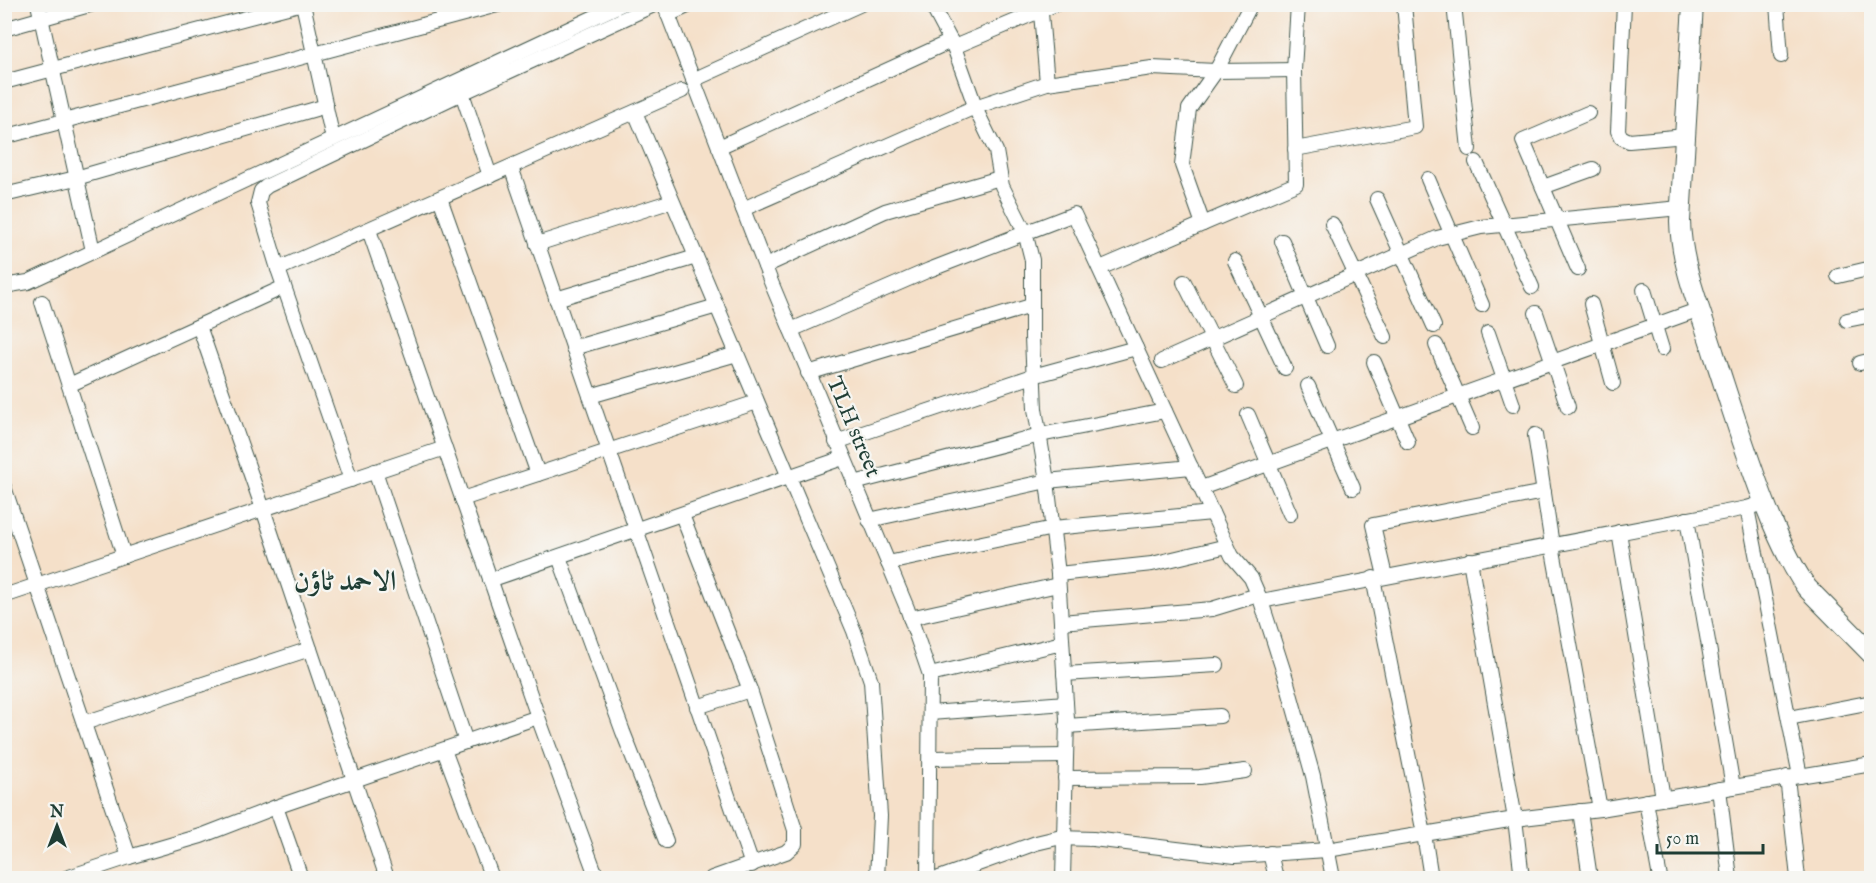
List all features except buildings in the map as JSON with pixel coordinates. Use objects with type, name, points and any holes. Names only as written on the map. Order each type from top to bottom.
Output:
[{"type":"street","points":[[38,4],[93,251]]},
{"type":"street","points":[[4,29],[93,4]]},
{"type":"street","points":[[4,82],[301,4],[333,139]]},
{"type":"street","points":[[4,137],[314,56],[501,4]]},
{"type":"street","points":[[4,286],[28,282],[622,4]]},
{"type":"street","points":[[351,480],[278,269],[258,203],[261,191],[267,186],[462,93],[656,4]]},
{"type":"street","points":[[666,10],[692,4]]},
{"type":"street","points":[[693,80],[861,4]]},
{"type":"street","points":[[931,4],[952,44],[975,108],[996,151],[1002,186],[1025,232],[1032,260],[1033,376],[1053,528],[1066,703],[1063,879]]},
{"type":"street","points":[[719,147],[952,44],[1041,13],[1056,4]]},
{"type":"street","points":[[1203,224],[1182,165],[1188,109],[1216,71],[1251,4]]},
{"type":"street","points":[[1100,268],[1296,184],[1294,70],[1298,4]]},
{"type":"street","points":[[1295,149],[1416,127],[1404,4]]},
{"type":"street","points":[[1454,4],[1473,155],[1532,287]]},
{"type":"street","points":[[1624,4],[1618,131],[1629,141],[1686,136]]},
{"type":"street","points":[[1693,4],[1680,208],[1681,241],[1756,505],[1789,718],[1798,879]]},
{"type":"street","points":[[1777,4],[1780,56]]},
{"type":"street","name":"TLH street","points":[[666,10],[765,266],[888,563],[930,675],[928,879]]},
{"type":"street","points":[[1041,13],[1047,83]]},
{"type":"street","points":[[743,209],[975,108],[1047,83],[1152,68],[1216,71],[1294,70]]},
{"type":"street","points":[[278,269],[682,91]]},
{"type":"street","points":[[462,93],[490,176]]},
{"type":"street","points":[[4,195],[76,178],[326,106]]},
{"type":"street","points":[[635,112],[854,632],[871,681],[880,816],[877,879]]},
{"type":"street","points":[[1578,269],[1523,141],[1588,113]]},
{"type":"street","points":[[511,167],[752,865]]},
{"type":"street","points":[[1542,187],[1593,168]]},
{"type":"street","points":[[765,266],[885,212],[1000,178]]},
{"type":"street","points":[[1428,179],[1482,305]]},
{"type":"street","points":[[440,198],[538,474]]},
{"type":"street","points":[[1377,199],[1434,326]]},
{"type":"street","points":[[537,244],[672,201]]},
{"type":"street","points":[[1162,361],[1451,233],[1481,227],[1680,208]]},
{"type":"street","points":[[791,330],[929,270],[1074,214],[1227,546],[1232,556],[1251,578],[1259,598],[1286,679],[1313,776],[1333,879]]},
{"type":"street","points":[[1332,224],[1385,337]]},
{"type":"street","points":[[369,230],[538,717],[597,879]]},
{"type":"street","points":[[1282,241],[1327,346]]},
{"type":"street","points":[[556,299],[696,257]]},
{"type":"street","points":[[1235,261],[1285,368]]},
{"type":"street","points":[[1838,276],[1872,268]]},
{"type":"street","points":[[1184,282],[1236,386]]},
{"type":"street","points":[[69,385],[284,286]]},
{"type":"street","points":[[1644,290],[1662,349]]},
{"type":"street","points":[[42,302],[124,556]]},
{"type":"street","points":[[1591,304],[1613,383]]},
{"type":"street","points":[[573,348],[717,306]]},
{"type":"street","points":[[808,373],[1031,306]]},
{"type":"street","points":[[1201,488],[1700,309]]},
{"type":"street","points":[[1536,313],[1568,407]]},
{"type":"street","points":[[1847,320],[1872,315]]},
{"type":"street","points":[[199,326],[387,879]]},
{"type":"street","points":[[1488,333],[1513,405]]},
{"type":"street","points":[[1437,345],[1472,429]]},
{"type":"street","points":[[836,442],[1033,376],[1136,348]]},
{"type":"street","points":[[590,396],[737,354]]},
{"type":"street","points":[[1374,362],[1408,442]]},
{"type":"street","points":[[1308,386],[1353,488]]},
{"type":"street","points":[[462,499],[757,402]]},
{"type":"street","points":[[854,483],[1040,435],[1165,411]]},
{"type":"street","points":[[1248,415],[1290,514]]},
{"type":"street","points":[[1535,435],[1552,545],[1600,809]]},
{"type":"street","points":[[4,596],[445,448]]},
{"type":"street","points":[[490,580],[843,458]]},
{"type":"street","points":[[869,520],[1047,481],[1191,467]]},
{"type":"street","points":[[375,471],[466,742]]},
{"type":"street","points":[[4,487],[129,857]]},
{"type":"street","points":[[1431,879],[1379,577],[1373,525],[1544,492]]},
{"type":"street","points":[[1061,621],[1212,609],[1259,598],[1756,505]]},
{"type":"street","points":[[1756,505],[1799,577],[1872,654]]},
{"type":"street","points":[[888,563],[1053,528],[1212,513]]},
{"type":"street","points":[[682,515],[750,690],[795,830],[795,844],[786,852],[712,879]]},
{"type":"street","points":[[1687,519],[1726,788],[1730,879]]},
{"type":"street","points":[[1619,532],[1663,798]]},
{"type":"street","points":[[910,618],[1058,580],[1152,564],[1227,546]]},
{"type":"street","points":[[559,557],[623,732],[666,841]]},
{"type":"street","points":[[1470,560],[1515,819],[1522,879]]},
{"type":"street","points":[[930,675],[1062,643]]},
{"type":"street","points":[[84,723],[310,649]]},
{"type":"street","points":[[1064,674],[1217,665]]},
{"type":"street","points":[[697,707],[750,690]]},
{"type":"street","points":[[1789,718],[1872,702]]},
{"type":"street","points":[[930,713],[1066,703]]},
{"type":"street","points":[[1066,726],[1220,716]]},
{"type":"street","points":[[66,879],[129,857],[201,836],[276,807],[538,717]]},
{"type":"street","points":[[444,750],[492,879]]},
{"type":"street","points":[[930,758],[1066,756]]},
{"type":"street","points":[[939,879],[1036,843],[1064,838],[1093,839],[1235,856],[1327,850],[1515,819],[1600,809],[1872,764]]},
{"type":"street","points":[[1065,778],[1200,777],[1245,771]]},
{"type":"street","points":[[1646,801],[1660,879]]},
{"type":"street","points":[[276,807],[301,879]]},
{"type":"street","points":[[1580,811],[1590,879]]},
{"type":"street","points":[[1270,853],[1276,879]]},
{"type":"district","name":"الاحمد ٹاؤن","points":[[345,582]]}]
